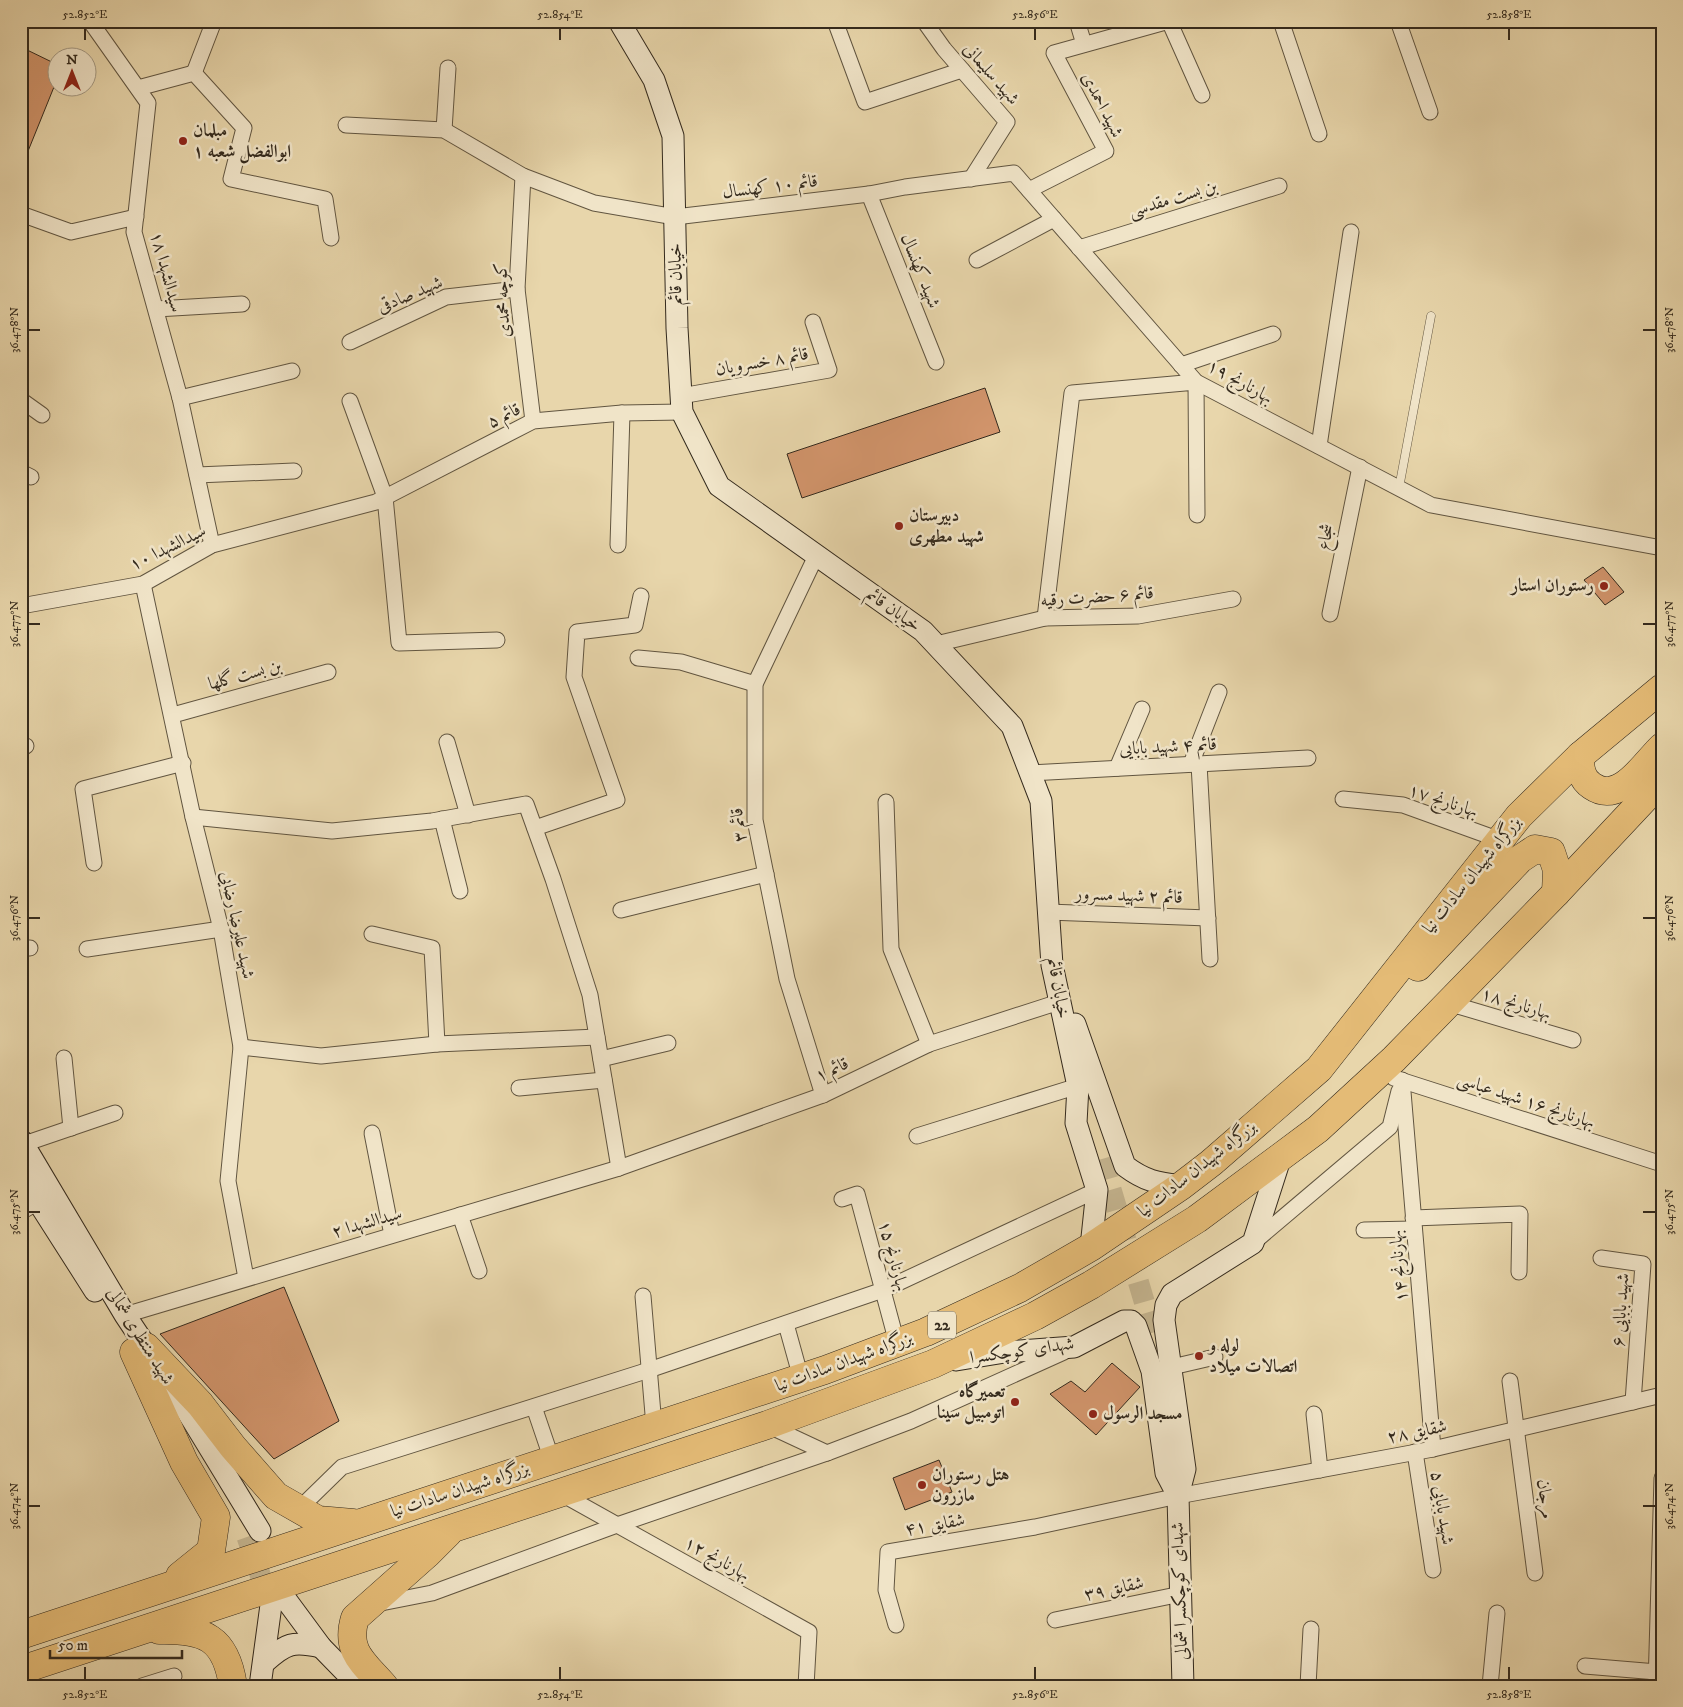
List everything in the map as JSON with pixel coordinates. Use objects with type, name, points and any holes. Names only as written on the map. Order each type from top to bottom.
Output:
[{"type":"highway","name":"بزرگراه شهیدان سادات نیا","points":[[21,1635],[801,1378],[926,1332],[1020,1288],[1091,1247],[1182,1186],[1319,1069],[1519,816],[1580,756],[1662,688]]},
{"type":"highway","points":[[1580,756],[1580,770],[1587,782],[1598,790],[1612,792],[1624,786],[1662,746]]},
{"type":"highway","name":"بزرگراه شهیدان سادات نیا","points":[[21,1670],[767,1425],[934,1364],[1035,1316],[1091,1285],[1197,1219],[1391,1076],[1448,1003],[1556,893],[1662,780]]},
{"type":"highway","points":[[1352,1025],[1428,958],[1520,859],[1535,849],[1551,852],[1557,870],[1556,893]]},
{"type":"highway","points":[[140,1349],[200,1404],[233,1447],[276,1496],[318,1520],[359,1524]]},
{"type":"highway","points":[[140,1349],[184,1462],[216,1517],[211,1551],[165,1588]]},
{"type":"highway","points":[[384,1686],[354,1651],[351,1632],[355,1618],[428,1554],[452,1529]]},
{"type":"highway","points":[[140,1630],[188,1630],[210,1639],[222,1651],[230,1668],[233,1686]]},
{"type":"main road","name":"خیابان قائم","points":[[619,21],[654,80],[673,136],[681,404],[719,486],[923,631],[1012,726],[1040,801],[1052,964],[1078,1086],[1076,1123],[1097,1190],[1091,1247]]},
{"type":"main road","points":[[1059,1002],[1075,1024],[1125,1166],[1146,1180],[1182,1186]]},
{"type":"main road","points":[[1078,1086],[1102,1159]]},
{"type":"main road","name":"شهید منتظری شمالی","points":[[22,1142],[125,1315],[140,1349]]},
{"type":"main road","points":[[1178,1496],[1185,1469],[1172,1366],[1164,1320],[1166,1305],[1172,1294],[1253,1242],[1281,1156]]},
{"type":"main road","name":"شهید منتظری شمالی","points":[[21,1175],[30,1207],[140,1349],[254,1534]]},
{"type":"main road","name":"شهدای کوچکسرا","points":[[934,1364],[1005,1352],[1074,1347],[1124,1321],[1131,1321],[1136,1326],[1152,1371],[1166,1473],[1178,1496]]},
{"type":"main road","points":[[1152,1371],[1155,1338],[1172,1366]]},
{"type":"main road","name":"شهدای کوچکسرا شمالی","points":[[1178,1496],[1183,1686]]},
{"type":"main road","points":[[260,1686],[279,1603],[359,1686]]},
{"type":"main road","points":[[265,1662],[289,1644],[301,1643],[321,1647]]},
{"type":"street","name":"سیدالشهدا ۱۸","points":[[90,21],[148,103],[134,232],[180,398],[212,545]]},
{"type":"street","points":[[194,73],[214,21]]},
{"type":"street","points":[[836,21],[865,102],[962,70]]},
{"type":"street","name":"شهید سلیمانی","points":[[924,21],[962,70],[1007,122],[971,179]]},
{"type":"street","points":[[1077,21],[1084,44],[1163,22],[1202,95]]},
{"type":"street","points":[[1281,21],[1319,134]]},
{"type":"street","points":[[1398,21],[1430,112]]},
{"type":"street","name":"شهید احمدی","points":[[1029,190],[1106,151],[1054,53],[1084,44]]},
{"type":"street","points":[[346,125],[444,130],[448,68]]},
{"type":"street","points":[[138,88],[194,73]]},
{"type":"street","points":[[194,73],[244,128],[231,179],[325,199],[331,238]]},
{"type":"street","name":"قائم ۱۰ کهنسال","points":[[444,130],[523,176],[594,203],[674,217],[869,194]]},
{"type":"street","name":"بهارنارنج ۱۹","points":[[869,194],[1014,173],[1196,382],[1431,505],[1662,548]]},
{"type":"street","name":"کوچه محمدی","points":[[523,176],[517,289],[533,421]]},
{"type":"street","name":"بن بست مقدسی","points":[[1079,248],[1278,186]]},
{"type":"street","name":"شهید کهنسال","points":[[869,194],[936,362]]},
{"type":"street","points":[[21,214],[70,232],[136,217]]},
{"type":"street","points":[[977,260],[1054,219]]},
{"type":"street","points":[[1319,446],[1351,232]]},
{"type":"street","name":"شهید صادقی","points":[[350,342],[446,296],[517,289]]},
{"type":"street","points":[[156,309],[242,304]]},
{"type":"street","name":"قائم ۸ خسرویان","points":[[681,404],[829,370],[813,322]]},
{"type":"street","points":[[1182,365],[1273,334]]},
{"type":"street","points":[[180,398],[292,371]]},
{"type":"street","points":[[1045,618],[1072,394],[1196,382],[1197,516]]},
{"type":"street","points":[[21,400],[42,415]]},
{"type":"street","points":[[350,400],[385,497],[400,643],[497,640]]},
{"type":"street","name":"قائم ۵","points":[[385,497],[533,421],[622,413],[681,404]]},
{"type":"street","points":[[618,545],[622,413]]},
{"type":"street","name":"شجاع","points":[[1330,614],[1360,467]]},
{"type":"street","points":[[196,475],[294,471]]},
{"type":"street","name":"سیدالشهدا ۱۰","points":[[21,606],[143,584],[212,545],[376,502],[385,497]]},
{"type":"street","name":"قائم ۳","points":[[816,556],[754,684],[754,820],[787,979],[823,1095]]},
{"type":"street","name":"شهید علیرضا رضایی","points":[[143,584],[184,763],[193,817],[221,929],[241,1047],[228,1181],[246,1278]]},
{"type":"street","points":[[535,828],[617,800],[574,676],[577,632],[635,625],[641,596]]},
{"type":"street","name":"قائم ۶ حضرت رقیه","points":[[936,644],[1045,618],[1138,616],[1234,599]]},
{"type":"street","points":[[638,658],[681,662],[754,684]]},
{"type":"street","name":"بن بست گلها","points":[[173,715],[328,672]]},
{"type":"street","points":[[1210,959],[1195,764],[1219,692]]},
{"type":"street","points":[[1117,768],[1142,708]]},
{"type":"street","points":[[447,742],[468,815]]},
{"type":"street","name":"قائم ۴ شهید بابایی","points":[[1030,773],[1308,758]]},
{"type":"street","points":[[94,863],[83,789],[184,763]]},
{"type":"street","name":"بهارنارنج ۱۷","points":[[1343,799],[1403,805],[1500,840]]},
{"type":"street","points":[[886,802],[891,949],[929,1044]]},
{"type":"street","points":[[193,817],[332,831],[442,819],[526,804],[590,995],[619,1168]]},
{"type":"street","points":[[442,819],[460,891]]},
{"type":"street","points":[[621,910],[766,874]]},
{"type":"street","name":"قائم ۲ شهید مسرور","points":[[1048,912],[1208,918]]},
{"type":"street","points":[[87,949],[221,929]]},
{"type":"street","points":[[372,934],[432,948],[437,1044]]},
{"type":"street","name":"قائم ۱","points":[[619,1168],[823,1095],[929,1044],[1059,1002]]},
{"type":"street","name":"بهارنارنج ۱۸","points":[[1448,1003],[1573,1040]]},
{"type":"street","points":[[241,1047],[321,1056],[437,1044],[597,1037]]},
{"type":"street","points":[[601,1058],[668,1043]]},
{"type":"street","points":[[64,1058],[71,1128]]},
{"type":"street","points":[[1253,1242],[1390,1127],[1391,1076]]},
{"type":"street","name":"بهارنارنج ۱۶ شهید عباسی","points":[[1391,1076],[1662,1164]]},
{"type":"street","name":"بهارنارنج ۱۴","points":[[1391,1076],[1414,1223],[1433,1449]]},
{"type":"street","points":[[519,1088],[604,1080]]},
{"type":"street","points":[[917,1136],[1078,1086]]},
{"type":"street","points":[[22,1142],[115,1113]]},
{"type":"street","points":[[372,1133],[392,1235]]},
{"type":"street","name":"سیدالشهدا ۲","points":[[125,1315],[619,1168]]},
{"type":"street","points":[[299,1509],[342,1467],[649,1370],[883,1290],[1097,1190]]},
{"type":"street","name":"بهارنارنج ۱۵","points":[[842,1199],[857,1194],[897,1343]]},
{"type":"street","points":[[1364,1230],[1414,1223],[1520,1214],[1519,1272]]},
{"type":"street","points":[[460,1215],[479,1271]]},
{"type":"street","name":"شهید بابایی ۶","points":[[1601,1258],[1643,1264],[1633,1402]]},
{"type":"street","points":[[643,1296],[654,1426]]},
{"type":"street","points":[[786,1324],[801,1378]]},
{"type":"street","points":[[369,1606],[432,1592],[617,1525],[827,1453],[911,1422],[1074,1347]]},
{"type":"street","points":[[1172,1366],[1215,1357]]},
{"type":"street","name":"مرجان","points":[[1510,1381],[1535,1573]]},
{"type":"street","name":"شقایق ۲۸","points":[[1178,1496],[1433,1449],[1662,1395]]},
{"type":"street","points":[[534,1407],[552,1460]]},
{"type":"street","points":[[1314,1414],[1320,1470]]},
{"type":"street","points":[[767,1425],[827,1453]]},
{"type":"street","name":"شهید بابایی ۵","points":[[1414,1452],[1433,1570]]},
{"type":"street","points":[[1585,1666],[1656,1679],[1662,1478]]},
{"type":"street","name":"بهارنارنج ۱۲","points":[[560,1493],[809,1632],[806,1686]]},
{"type":"street","name":"شقایق ۴۱","points":[[896,1624],[886,1590],[888,1552],[1035,1527],[1178,1496]]},
{"type":"street","name":"شقایق ۳۹","points":[[1055,1620],[1180,1594]]},
{"type":"street","points":[[1490,1686],[1497,1613]]},
{"type":"street","points":[[1308,1686],[1311,1629]]},
{"type":"street","points":[[142,1686],[174,1676]]},
{"type":"lane","points":[[1399,488],[1431,316]]},
{"type":"building","points":[[21,47],[48,60],[48,98],[50,98],[22,166]]},
{"type":"building","points":[[985,388],[1000,432],[802,498],[787,454]]},
{"type":"building","name":"رستوران استار","points":[[1603,567],[1624,592],[1605,605],[1584,580]]},
{"type":"building","points":[[284,1287],[339,1421],[274,1459],[160,1334]]},
{"type":"building","name":"مسجد الرسول","points":[[1112,1363],[1140,1387],[1096,1435],[1050,1394],[1071,1381],[1085,1392]]},
{"type":"building","name":"هتل رستوران مازرون","points":[[939,1460],[952,1492],[905,1510],[893,1478]]},
{"type":"tunnel","points":[[1102,1159],[1155,1338]]},
{"type":"tunnel","points":[[247,1537],[270,1603]]},
{"type":"place","name":"مبلمان ابوالفضل شعبه ۱","points":[[183,141]]},
{"type":"place","name":"دبیرستان شهید مطهری","points":[[899,526]]},
{"type":"place","name":"رستوران استار","points":[[1604,586]]},
{"type":"place","name":"لوله و اتصالات میلاد","points":[[1199,1356]]},
{"type":"place","name":"تعمیرگاه اتومبیل سینا","points":[[1015,1402]]},
{"type":"place","name":"مسجد الرسول","points":[[1093,1414]]},
{"type":"place","name":"هتل رستوران مازرون","points":[[922,1485]]}]
